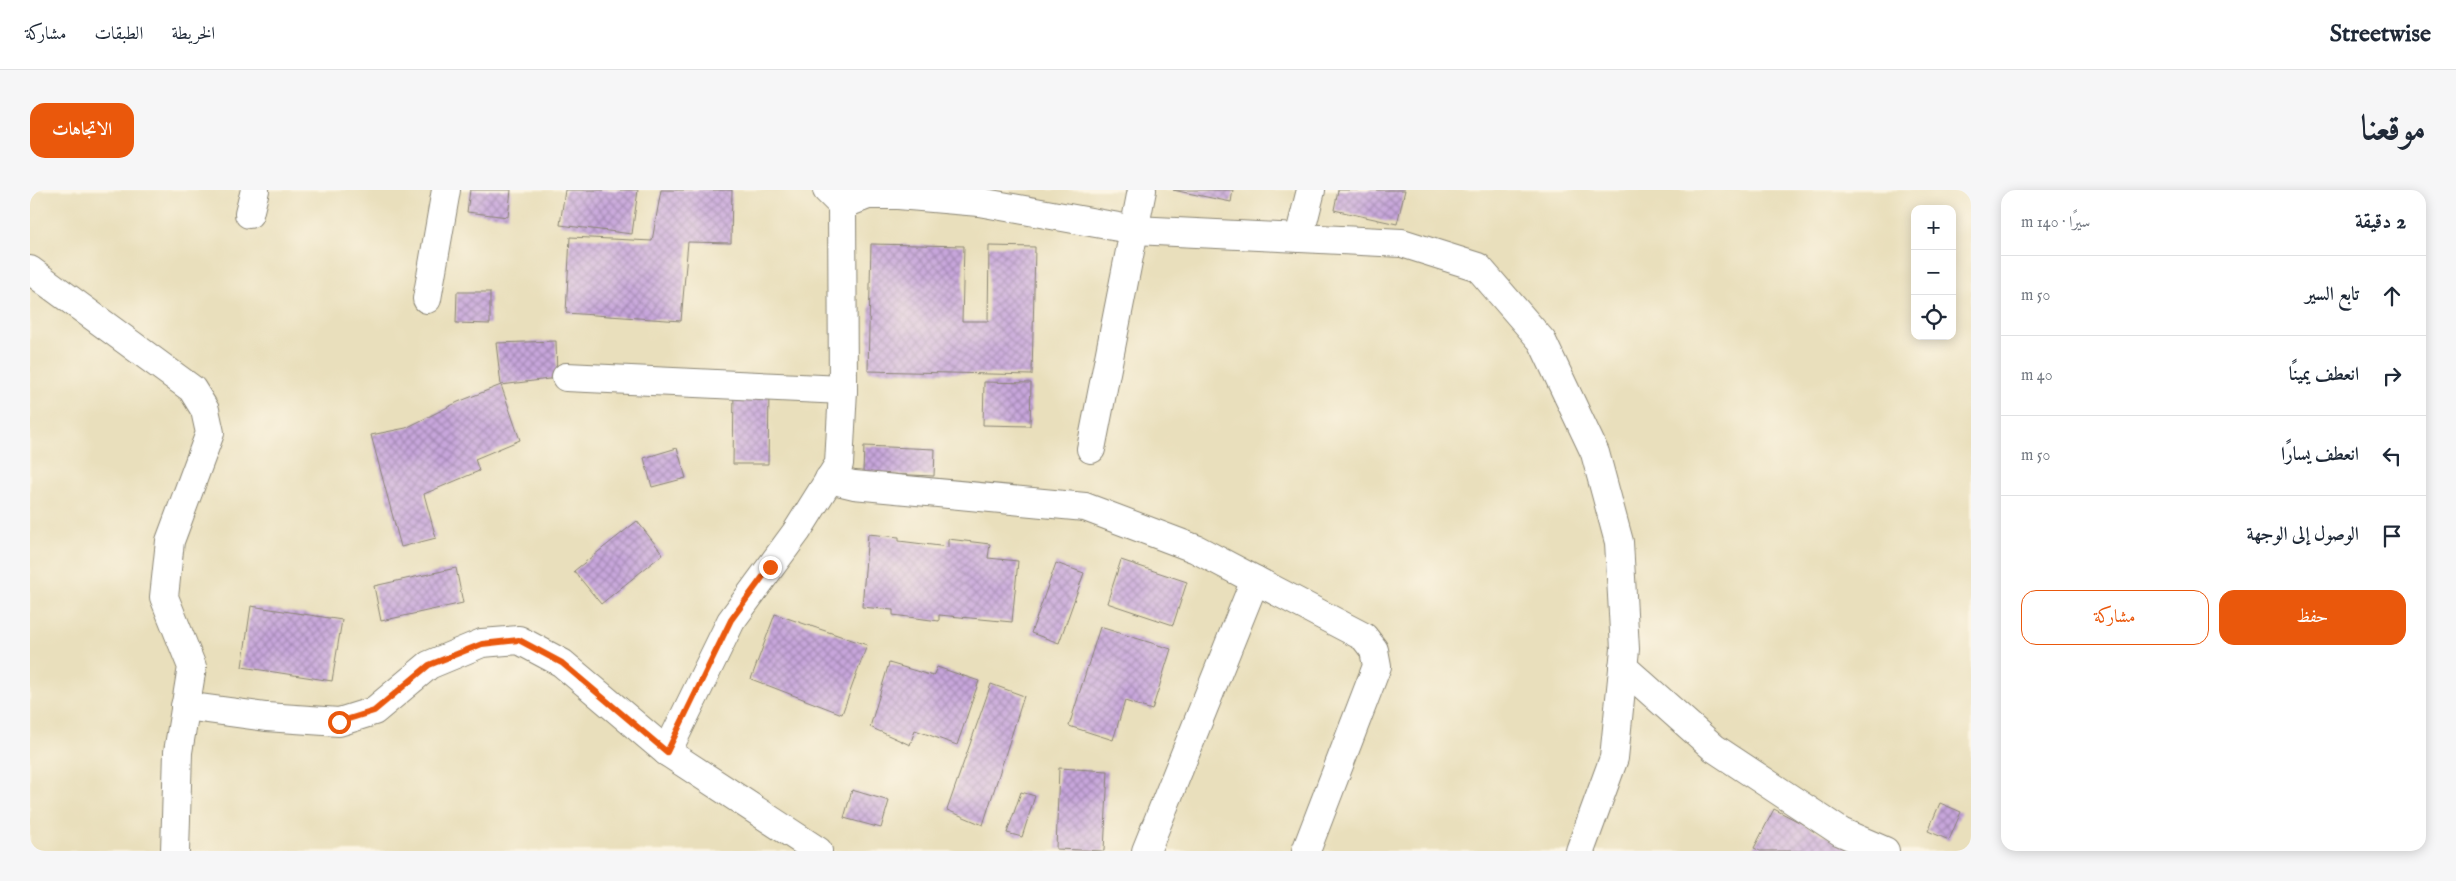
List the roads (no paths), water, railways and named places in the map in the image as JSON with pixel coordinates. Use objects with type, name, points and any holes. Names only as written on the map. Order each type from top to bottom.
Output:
[{"type":"street","points":[[427,299],[446,190]]},
{"type":"street","points":[[1091,449],[1142,190]]},
{"type":"street","points":[[1299,238],[1311,190]]},
{"type":"street","points":[[667,752],[731,620],[797,531],[839,464],[843,390],[835,197],[868,192],[979,202],[1135,230],[1402,243],[1478,267],[1542,341],[1596,453],[1620,542],[1625,649],[1614,758],[1580,851]]},
{"type":"street","points":[[30,270],[192,389],[205,410],[210,433],[170,541],[164,597],[192,667],[178,752],[175,851]]},
{"type":"street","points":[[566,376],[843,390]]},
{"type":"street","points":[[829,479],[854,485],[1085,507],[1196,549],[1364,637],[1374,650],[1377,666],[1306,851]]},
{"type":"street","points":[[1146,851],[1255,580]]},
{"type":"street","points":[[185,706],[266,717],[339,722],[374,711],[429,665],[482,644],[519,640],[562,663],[667,752],[808,848]]},
{"type":"street","points":[[1623,667],[1714,748],[1841,832],[1873,849]]}]
